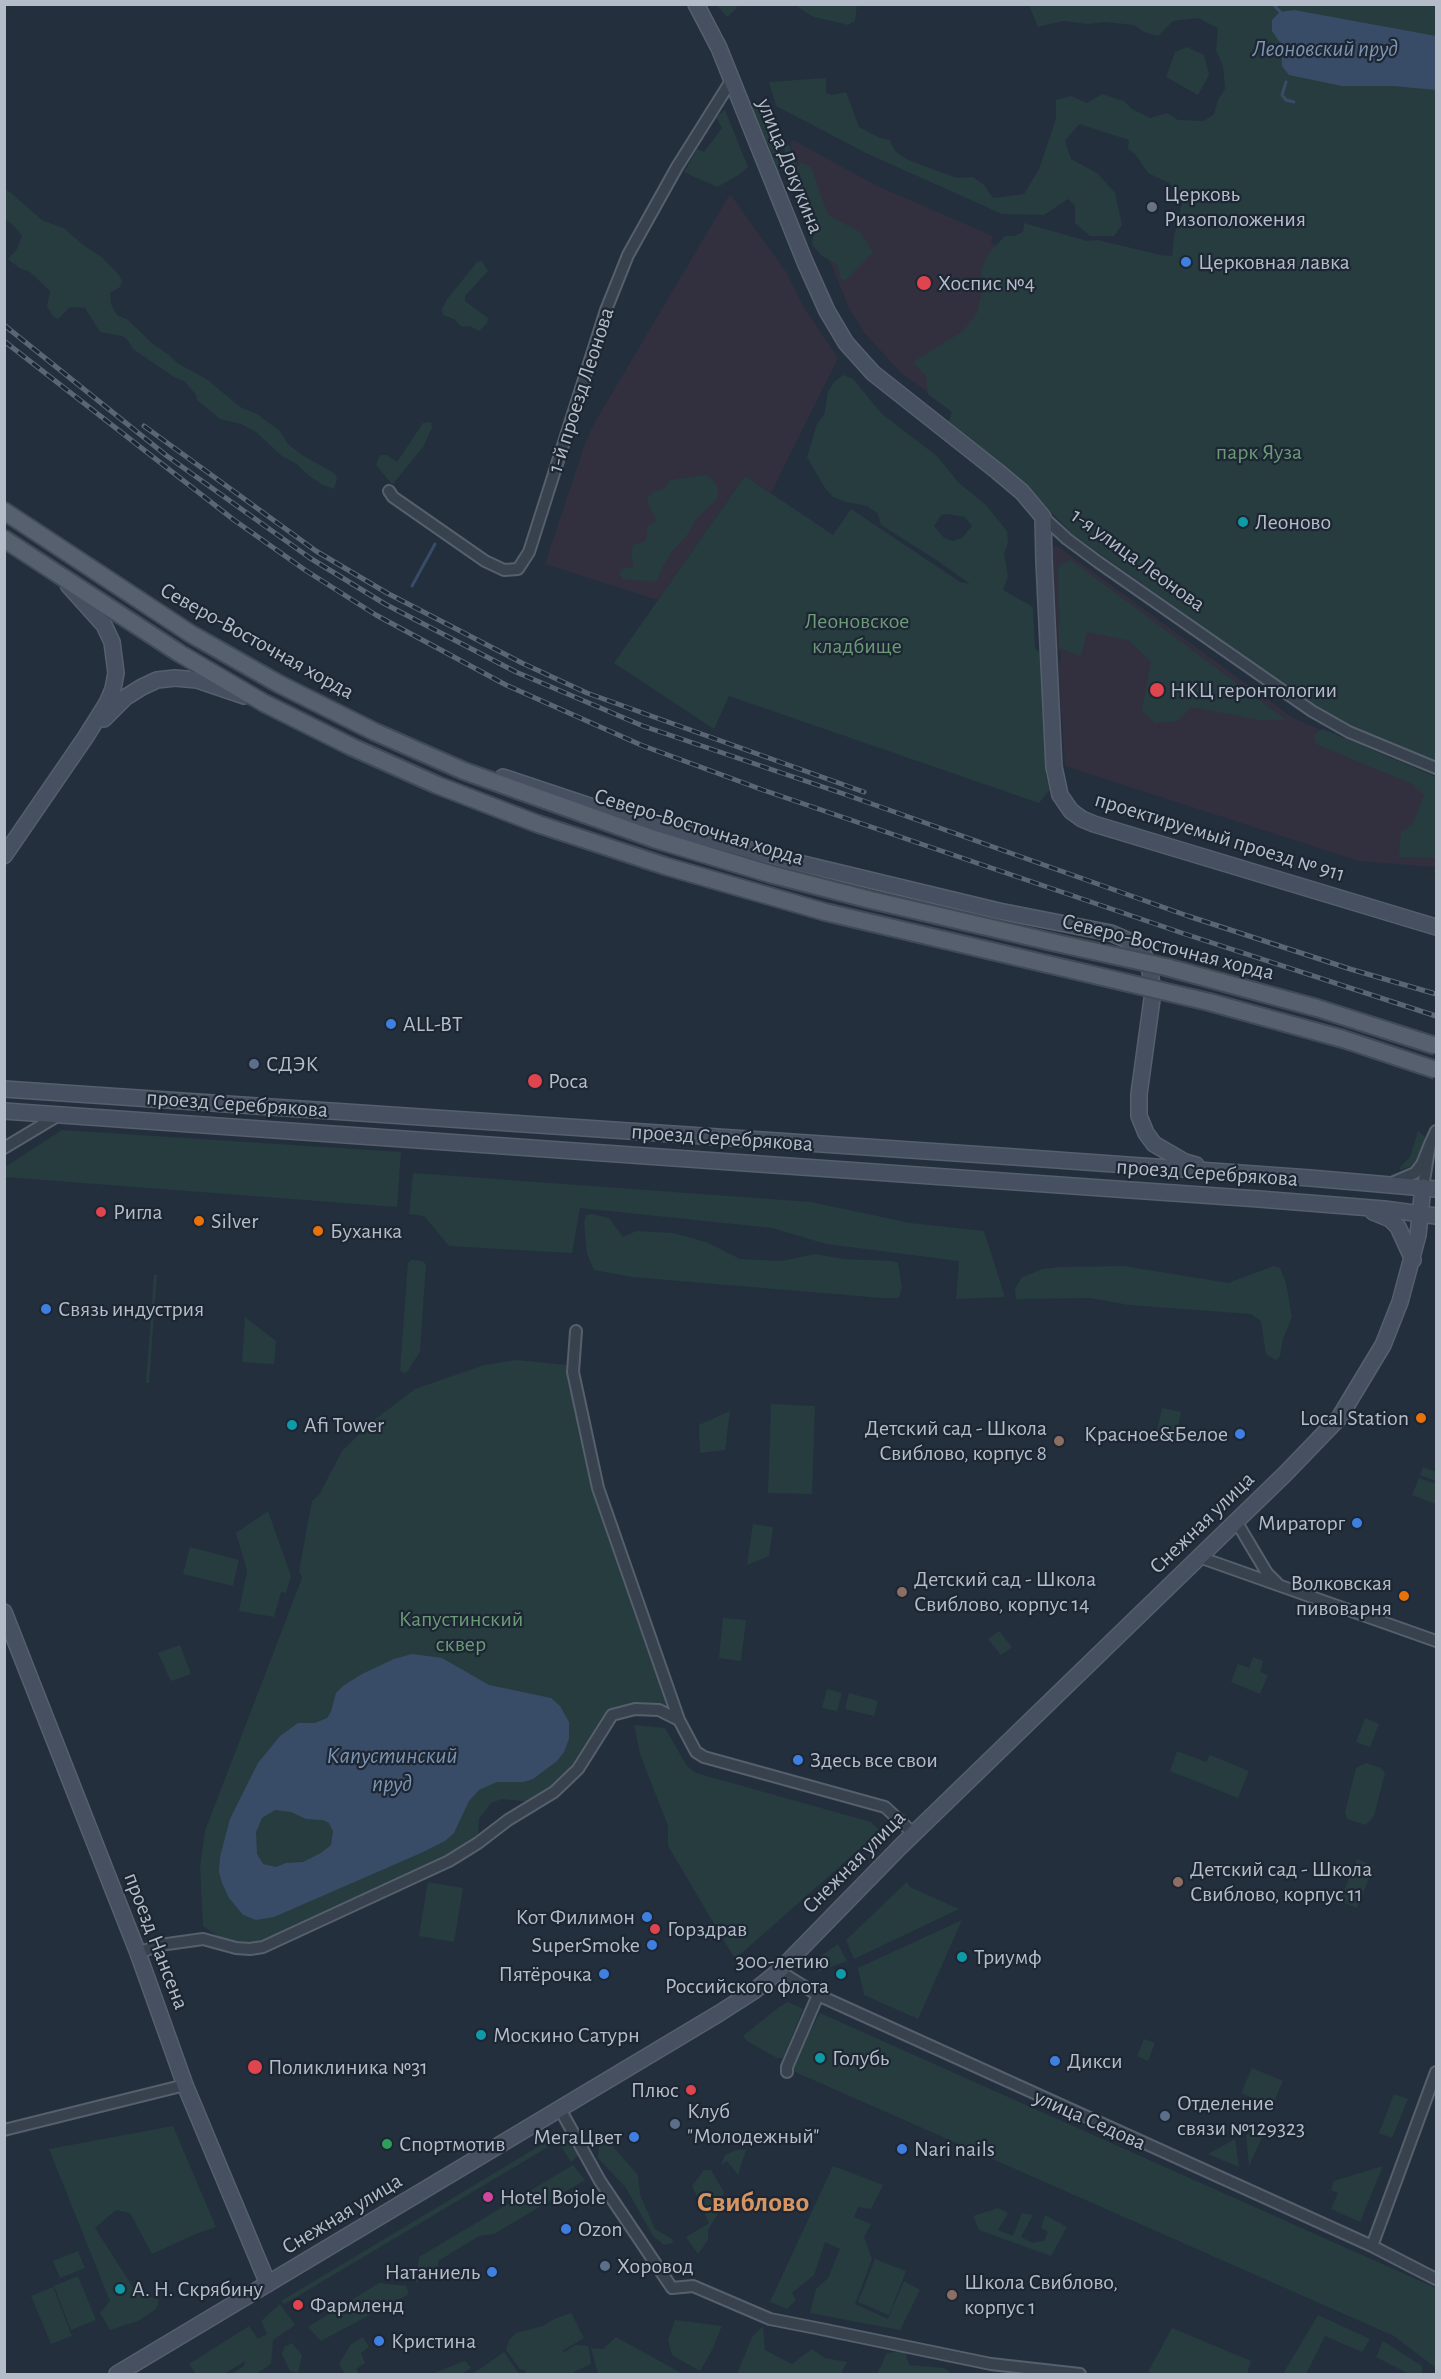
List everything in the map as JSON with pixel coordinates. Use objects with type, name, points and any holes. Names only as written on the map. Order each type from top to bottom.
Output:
[{"type":"main road","name":"улица Докукина","points":[[696,4],[719,48],[805,262],[827,310],[846,343]]},
{"type":"main road","name":"1-я улица Леонова","points":[[846,343],[873,373],[1022,492],[1043,517]]},
{"type":"main road","name":"Северо-Восточная хорда","points":[[4,511],[191,634],[279,684],[411,749],[546,802],[654,839],[837,891],[1166,967],[1317,1008],[1437,1046]]},
{"type":"main road","name":"проектируемый проезд № 911","points":[[1043,517],[1054,767],[1060,795],[1071,811],[1094,824],[1437,927]]},
{"type":"main road","name":"Северо-Восточная хорда","points":[[4,539],[179,653],[264,703],[352,747],[437,785],[538,824],[665,867],[825,912],[1209,1002],[1343,1039],[1437,1070]]},
{"type":"main road","points":[[4,856],[85,738],[113,689],[116,657],[112,642],[104,625],[62,578]]},
{"type":"main road","points":[[85,738],[126,697],[157,680],[175,678],[197,680],[264,703]]},
{"type":"main road","points":[[411,749],[611,813],[704,838],[909,891],[1111,933],[1127,940],[1142,952],[1152,976],[1153,992],[1139,1094],[1139,1116],[1146,1133],[1154,1144],[1185,1162],[1231,1172]]},
{"type":"main road","name":"проезд Серебрякова","points":[[4,1089],[1231,1172],[1430,1188]]},
{"type":"main road","name":"проезд Серебрякова","points":[[4,1111],[840,1168],[1354,1206],[1429,1215]]},
{"type":"main road","name":"Снежная улица","points":[[117,2374],[742,1999],[779,1971],[914,1834],[1320,1439],[1351,1400],[1383,1345],[1429,1215],[1430,1188]]},
{"type":"main road","points":[[1354,1206],[1390,1219],[1402,1233],[1413,1260]]},
{"type":"main road","name":"проезд Нансена","points":[[4,1612],[138,1953],[185,2085],[268,2284]]},
{"type":"street","name":"1-й проезд Леонова","points":[[389,491],[393,497],[484,561],[504,570],[518,569],[529,552],[606,310],[628,255],[677,167],[731,81]]},
{"type":"street","name":"1-я улица Леонова","points":[[1043,517],[1098,562],[1312,711],[1349,732],[1437,768]]},
{"type":"street","points":[[4,1148],[59,1114]]},
{"type":"street","points":[[1388,1184],[1408,1178],[1415,1173],[1422,1164],[1437,1131]]},
{"type":"street","points":[[1430,1144],[1430,1188]]},
{"type":"street","points":[[576,1331],[573,1372],[598,1488],[679,1720],[696,1752],[704,1757],[885,1807],[914,1834]]},
{"type":"street","points":[[1236,1521],[1267,1574],[1279,1586]]},
{"type":"street","points":[[1199,1557],[1437,1641]]},
{"type":"street","points":[[138,1953],[168,1943],[203,1939],[236,1948],[263,1947],[449,1861],[478,1843],[508,1820],[554,1792],[578,1769],[612,1715],[634,1709],[659,1710],[679,1720]]},
{"type":"street","name":"улица Седова","points":[[779,1971],[818,1995],[1372,2246],[1437,2279]]},
{"type":"street","points":[[787,2072],[786,2067],[818,1995]]},
{"type":"street","points":[[1372,2246],[1437,2072]]},
{"type":"street","points":[[4,2130],[185,2085]]},
{"type":"street","points":[[560,2109],[600,2181],[672,2288],[693,2286],[770,2319],[991,2364],[1080,2374]]},
{"type":"shaded area","name":"Хоспис №4","points":[[793,140],[877,186],[993,236],[991,243],[1019,258],[961,415],[901,373],[864,332],[849,308],[829,259],[831,248],[790,143]]},
{"type":"shaded area","points":[[730,194],[786,272],[805,309],[838,358],[771,493],[745,476],[658,600],[545,564],[586,441],[595,422]]},
{"type":"shaded area","name":"НКЦ геронтологии","points":[[1056,545],[1293,718],[1436,779],[1436,867],[1359,861],[1065,766],[1058,662],[1061,660],[1061,653],[1057,650],[1050,550]]},
{"type":"green space","points":[[717,5],[736,5],[737,8],[727,17]]},
{"type":"green space","points":[[799,5],[857,5],[855,21],[848,25],[814,17],[799,8]]},
{"type":"green space","name":"парк Яуза","points":[[1029,5],[1436,5],[1436,762],[1339,720],[1073,535],[1034,494],[948,424],[952,412],[928,394],[926,376],[913,362],[963,331],[977,313],[984,284],[981,269],[989,253],[1005,236],[1015,236],[1023,232],[1024,223],[1087,241],[1098,240],[1172,256],[1183,199],[1169,183],[1148,173],[1135,154],[1128,149],[1129,140],[1079,124],[1065,141],[1071,159],[1097,173],[1115,193],[1122,225],[1114,236],[1090,236],[1075,223],[1075,206],[1068,199],[1044,215],[1002,214],[866,153],[776,106],[769,82],[826,78],[826,93],[832,95],[846,92],[859,127],[880,138],[890,140],[895,151],[908,160],[957,178],[973,177],[984,185],[993,198],[1024,194],[1039,169],[1056,119],[1056,100],[1071,96],[1087,103],[1102,94],[1124,101],[1132,109],[1150,118],[1167,113],[1178,120],[1204,121],[1214,114],[1218,100],[1225,89],[1223,66],[1216,50],[1218,28],[1198,18],[1173,21],[1158,36],[1144,32],[1134,25],[1105,22],[1088,24],[1063,21],[1038,27]]},
{"type":"green space","points":[[1187,47],[1204,55],[1209,75],[1198,95],[1166,77],[1175,52]]},
{"type":"green space","points":[[747,100],[761,108],[779,140],[779,181],[768,143],[763,144]]},
{"type":"green space","points":[[725,110],[748,167],[739,175],[717,187],[684,172],[697,149],[704,152],[722,128],[716,117]]},
{"type":"green space","points":[[784,145],[789,145],[797,166],[794,169],[802,163],[811,167],[828,215],[860,232],[873,252],[846,280],[841,279],[837,264],[822,256],[812,245],[814,227],[795,192],[788,193]]},
{"type":"green space","points":[[4,190],[10,192],[42,220],[65,229],[103,258],[119,275],[122,281],[120,287],[110,293],[111,304],[117,315],[128,320],[177,363],[208,380],[240,407],[257,414],[280,431],[288,444],[302,455],[334,473],[337,478],[334,489],[309,476],[297,464],[282,456],[256,432],[241,424],[220,419],[197,400],[196,395],[184,381],[174,377],[133,349],[127,339],[100,332],[85,308],[70,307],[58,319],[53,316],[47,307],[50,291],[30,272],[19,268],[8,259],[16,251],[22,236],[5,219]]},
{"type":"green space","points":[[482,261],[488,271],[465,296],[465,301],[488,318],[487,323],[479,331],[470,326],[462,327],[454,319],[443,315],[442,309],[447,299],[477,262]]},
{"type":"green space","name":"Леоновское кладбище","points":[[843,375],[853,379],[882,414],[937,456],[959,483],[986,505],[1007,531],[1008,543],[1004,554],[1008,576],[1003,590],[1033,607],[1035,648],[1041,655],[1046,776],[1050,790],[1039,803],[729,696],[714,729],[614,663],[745,476],[833,535],[851,509],[960,582],[970,584],[881,525],[878,514],[867,506],[833,497],[825,488],[807,457],[817,424],[824,415],[828,392],[834,382]],"holes":[[[941,515],[965,517],[972,526],[962,538],[953,541],[944,538],[934,526]]]},
{"type":"green space","points":[[431,422],[432,428],[423,447],[393,484],[376,465],[378,459],[381,455],[387,455],[397,462],[423,423]]},
{"type":"green space","points":[[704,475],[710,477],[718,487],[717,499],[696,519],[688,534],[672,551],[656,582],[623,579],[619,574],[622,569],[634,567],[631,556],[633,545],[644,542],[647,538],[647,526],[657,521],[647,501],[649,496],[653,492],[664,489],[670,480]]},
{"type":"green space","points":[[1071,560],[1286,720],[1260,720],[1191,707],[1178,721],[1155,723],[1142,710],[1151,661],[1128,640],[1087,632],[1081,656],[1059,648],[1058,566]]},
{"type":"green space","points":[[1323,729],[1436,777],[1435,858],[1399,857],[1401,833],[1413,824],[1424,795],[1412,784],[1316,744],[1314,735]]},
{"type":"green space","points":[[62,1130],[401,1152],[397,1207],[5,1177],[5,1167]]},
{"type":"green space","points":[[1418,1131],[1425,1137],[1422,1156],[1414,1165],[1400,1170],[1400,1167],[1410,1157]]},
{"type":"green space","points":[[413,1173],[811,1202],[910,1223],[984,1231],[1005,1297],[956,1299],[959,1261],[826,1244],[772,1228],[580,1208],[572,1253],[449,1246],[424,1216],[409,1214]]},
{"type":"green space","points":[[586,1215],[609,1218],[623,1237],[636,1231],[673,1233],[706,1242],[740,1259],[781,1261],[815,1254],[844,1259],[892,1261],[898,1263],[902,1287],[899,1298],[882,1298],[632,1277],[594,1270],[587,1254],[584,1223]]},
{"type":"green space","points":[[411,1260],[422,1261],[426,1264],[420,1352],[407,1372],[403,1373],[400,1370],[408,1263]]},
{"type":"green space","points":[[1124,1266],[1228,1283],[1274,1266],[1280,1268],[1286,1283],[1292,1317],[1283,1339],[1280,1356],[1276,1360],[1266,1354],[1261,1321],[1251,1314],[1129,1305],[1090,1298],[1016,1299],[1015,1289],[1021,1278],[1042,1269]]},
{"type":"green space","points":[[154,1275],[157,1275],[149,1383],[146,1383]]},
{"type":"green space","points":[[245,1317],[276,1341],[274,1364],[242,1362]]},
{"type":"green space","name":"Капустинский сквер","points":[[517,1360],[566,1365],[593,1488],[671,1709],[620,1709],[571,1772],[545,1794],[532,1802],[502,1799],[491,1803],[479,1819],[478,1839],[460,1852],[263,1943],[246,1945],[219,1937],[203,1926],[200,1867],[205,1831],[302,1578],[299,1571],[312,1501],[319,1495],[342,1451],[374,1420],[415,1389],[484,1365]]},
{"type":"green space","points":[[771,1404],[815,1406],[812,1494],[768,1493]]},
{"type":"green space","points":[[1162,1408],[1181,1412],[1176,1439],[1156,1435]]},
{"type":"green space","points":[[730,1411],[725,1450],[700,1453],[699,1425]]},
{"type":"green space","points":[[1423,1467],[1436,1472],[1436,1481],[1420,1475]]},
{"type":"green space","points":[[1419,1478],[1436,1484],[1436,1504],[1412,1495]]},
{"type":"green space","points":[[268,1511],[291,1576],[286,1593],[281,1592],[274,1617],[239,1611],[247,1571],[236,1533]]},
{"type":"green space","points":[[753,1524],[773,1527],[769,1556],[747,1565]]},
{"type":"green space","points":[[190,1547],[239,1560],[233,1586],[183,1574]]},
{"type":"green space","points":[[723,1618],[746,1620],[741,1661],[719,1658]]},
{"type":"green space","points":[[999,1631],[1012,1647],[1001,1655],[988,1639]]},
{"type":"green space","points":[[180,1645],[191,1674],[171,1681],[158,1653]]},
{"type":"green space","points":[[1253,1657],[1263,1661],[1260,1672],[1268,1675],[1260,1694],[1231,1682],[1238,1664],[1249,1668]]},
{"type":"green space","points":[[827,1689],[842,1693],[837,1711],[822,1708]]},
{"type":"green space","points":[[849,1693],[878,1701],[874,1716],[845,1709]]},
{"type":"green space","points":[[1365,1718],[1379,1724],[1370,1747],[1356,1742]]},
{"type":"green space","points":[[634,1725],[665,1728],[687,1766],[696,1773],[871,1822],[880,1831],[735,1959],[668,1846],[668,1826],[640,1754]]},
{"type":"green space","points":[[1177,1751],[1206,1762],[1210,1755],[1249,1771],[1238,1798],[1170,1771]]},
{"type":"green space","points":[[1366,1763],[1381,1768],[1385,1773],[1374,1816],[1366,1825],[1347,1819],[1345,1812],[1356,1768]]},
{"type":"green space","points":[[1357,1859],[1374,1866],[1357,1908],[1340,1901]]},
{"type":"green space","points":[[428,1882],[463,1888],[454,1942],[419,1936]]},
{"type":"green space","points":[[907,1882],[910,1887],[959,1909],[854,1959],[846,1940]]},
{"type":"green space","points":[[962,1920],[918,2019],[864,1995],[858,1968]]},
{"type":"green space","points":[[838,1944],[847,1961],[817,1972],[821,1956]]},
{"type":"green space","points":[[788,2002],[803,2009],[783,2058],[777,2058],[747,2041],[743,2036]]},
{"type":"green space","points":[[820,2013],[1436,2288],[1436,2368],[1394,2336],[793,2071],[792,2065]]},
{"type":"green space","points":[[1144,2039],[1155,2043],[1148,2061],[1137,2056]]},
{"type":"green space","points":[[1252,2068],[1283,2081],[1272,2106],[1241,2093]]},
{"type":"green space","points":[[1394,2094],[1408,2099],[1392,2138],[1379,2133]]},
{"type":"green space","points":[[1268,2124],[1249,2166],[1246,2135]]},
{"type":"green space","points":[[173,2126],[216,2227],[152,2254],[130,2213],[116,2210],[95,2228],[136,2292],[159,2300],[156,2309],[138,2321],[110,2330],[100,2313],[110,2301],[49,2149]]},
{"type":"green space","points":[[566,2130],[581,2153],[571,2162],[558,2141],[298,2296],[284,2304],[281,2301]]},
{"type":"green space","points":[[1235,2139],[1239,2167],[1208,2154]]},
{"type":"green space","points":[[608,2141],[638,2175],[640,2195],[655,2229],[672,2239],[673,2243],[664,2245],[653,2236],[626,2188],[598,2158],[599,2144]]},
{"type":"green space","points":[[736,2150],[746,2150],[738,2175],[727,2161],[721,2165],[725,2155]]},
{"type":"green space","points":[[573,2165],[585,2180],[494,2234],[479,2236],[438,2261],[438,2270],[416,2283],[419,2257]]},
{"type":"green space","points":[[833,2166],[883,2185],[871,2209],[858,2207],[854,2217],[871,2224],[864,2237],[872,2259],[855,2304],[888,2319],[904,2281],[920,2290],[900,2330],[810,2313],[816,2289],[828,2278],[840,2249],[825,2242],[814,2275],[792,2293],[796,2300],[787,2309],[770,2302]]},
{"type":"green space","points":[[1383,2166],[1360,2222],[1331,2209],[1338,2193],[1331,2190],[1334,2181]]},
{"type":"green space","points":[[704,2170],[711,2170],[724,2192],[717,2215],[708,2230],[708,2240],[698,2254],[686,2237],[709,2223],[692,2186]]},
{"type":"green space","points":[[998,2208],[1008,2213],[998,2230],[1013,2236],[1022,2213],[1033,2215],[1021,2237],[1032,2243],[1044,2241],[1048,2232],[1041,2228],[1045,2215],[1067,2227],[1051,2256],[979,2230],[973,2216]]},
{"type":"green space","points":[[78,2251],[85,2268],[60,2278],[53,2261]]},
{"type":"green space","points":[[875,2259],[906,2271],[889,2315],[858,2302]]},
{"type":"green space","points":[[78,2276],[96,2320],[71,2330],[54,2286]]},
{"type":"green space","points":[[379,2283],[406,2286],[409,2294],[321,2341],[308,2327]]},
{"type":"green space","points":[[53,2287],[72,2336],[51,2344],[31,2296]]},
{"type":"green space","points":[[280,2304],[295,2325],[273,2340],[271,2364],[256,2374],[232,2374],[244,2366],[245,2361],[224,2374],[196,2374],[189,2364],[249,2326],[258,2339],[267,2334],[261,2321]]},
{"type":"green space","points":[[571,2313],[584,2338],[562,2351],[565,2352],[575,2345],[588,2346],[591,2364],[570,2374],[521,2374],[527,2371],[520,2369],[506,2350],[509,2340],[516,2333],[543,2326]]},
{"type":"green space","points":[[1318,2315],[1370,2339],[1362,2352],[1325,2336],[1306,2374],[1283,2374]]},
{"type":"green space","points":[[675,2320],[722,2326],[700,2371],[672,2355],[668,2340]]},
{"type":"green space","points":[[763,2326],[765,2350],[792,2364],[812,2349],[825,2358],[847,2362],[841,2374],[737,2374],[752,2337]]},
{"type":"green space","points":[[1172,2328],[1251,2361],[1247,2374],[1157,2374],[1148,2372]]},
{"type":"green space","points":[[363,2337],[369,2347],[361,2353],[365,2363],[356,2369],[359,2374],[345,2374],[339,2364],[351,2344]]},
{"type":"green space","points":[[616,2337],[683,2374],[598,2374],[591,2348],[603,2349]]},
{"type":"green space","points":[[1383,2341],[1422,2366],[1422,2374],[1409,2374],[1376,2357]]},
{"type":"green space","points":[[292,2343],[302,2355],[298,2373],[290,2371],[282,2354],[284,2347]]},
{"type":"green space","points":[[905,2351],[909,2365],[944,2368],[952,2374],[877,2374],[887,2353]]},
{"type":"green space","points":[[504,2352],[519,2374],[471,2374],[483,2367]]},
{"type":"green space","points":[[465,2361],[471,2368],[462,2374],[432,2374]]},
{"type":"water","name":"Леоновский пруд","points":[[1294,10],[1436,36],[1436,90],[1393,86],[1342,86],[1289,75],[1282,66],[1281,44],[1272,31],[1272,20],[1280,12]]},
{"type":"water","name":"Капустинский пруд","points":[[412,1654],[442,1658],[489,1685],[551,1698],[560,1706],[569,1722],[569,1739],[564,1752],[557,1761],[533,1779],[523,1782],[497,1782],[479,1790],[469,1801],[454,1833],[445,1841],[274,1917],[256,1920],[243,1915],[229,1898],[222,1883],[219,1872],[220,1857],[230,1819],[258,1763],[280,1736],[298,1723],[315,1723],[327,1718],[336,1693],[343,1686],[394,1659]],"holes":[[[275,1810],[291,1812],[306,1819],[323,1820],[329,1823],[333,1831],[331,1845],[303,1862],[286,1863],[276,1867],[263,1864],[257,1854],[256,1832],[262,1818]]]},
{"type":"waterway","points":[[1273,4],[1282,14]]},
{"type":"waterway","points":[[1286,82],[1282,95],[1286,100],[1294,102]]},
{"type":"waterway","points":[[412,586],[435,544]]},
{"type":"railway","points":[[4,325],[167,456],[310,558],[385,604],[516,672],[643,726],[844,794],[1188,916],[1350,969],[1436,994]]},
{"type":"railway","points":[[4,341],[234,520],[305,570],[376,615],[506,685],[641,745],[763,790],[1182,933],[1436,1016]]},
{"type":"railway","points":[[144,426],[316,551],[387,593],[522,663],[587,693],[864,792]]},
{"type":"place","name":"Церковь Ризоположения","points":[[1152,207]]},
{"type":"place","name":"Церковная лавка","points":[[1186,262]]},
{"type":"place","name":"Хоспис №4","points":[[924,283]]},
{"type":"place","name":"Леоново","points":[[1243,522]]},
{"type":"place","name":"НКЦ геронтологии","points":[[1157,690]]},
{"type":"place","name":"ALL-BT","points":[[391,1024]]},
{"type":"place","name":"СДЭК","points":[[254,1064]]},
{"type":"place","name":"Роса","points":[[535,1081]]},
{"type":"place","name":"Ригла","points":[[101,1212]]},
{"type":"place","name":"Silver","points":[[199,1221]]},
{"type":"place","name":"Буханка","points":[[318,1231]]},
{"type":"place","name":"Связь индустрия","points":[[46,1309]]},
{"type":"place","name":"Local Station","points":[[1421,1418]]},
{"type":"place","name":"Afi Tower","points":[[292,1425]]},
{"type":"place","name":"Красное&Белое","points":[[1240,1434]]},
{"type":"place","name":"Детский сад - Школа Свиблово, корпус 8","points":[[1059,1441]]},
{"type":"place","name":"Мираторг","points":[[1357,1523]]},
{"type":"place","name":"Детский сад - Школа Свиблово, корпус 14","points":[[902,1592]]},
{"type":"place","name":"Волковская пивоварня","points":[[1404,1596]]},
{"type":"place","name":"Здесь все свои","points":[[798,1760]]},
{"type":"place","name":"Детский сад - Школа Свиблово, корпус 11","points":[[1178,1882]]},
{"type":"place","name":"Кот Филимон","points":[[647,1917]]},
{"type":"place","name":"Горздрав","points":[[655,1929]]},
{"type":"place","name":"SuperSmoke","points":[[652,1945]]},
{"type":"place","name":"Триумф","points":[[962,1957]]},
{"type":"place","name":"Пятёрочка","points":[[604,1974]]},
{"type":"place","name":"300-летию Российского флота","points":[[841,1974]]},
{"type":"place","name":"Москино Сатурн","points":[[481,2035]]},
{"type":"place","name":"Голубь","points":[[820,2058]]},
{"type":"place","name":"Дикси","points":[[1055,2061]]},
{"type":"place","name":"Поликлиника №31","points":[[255,2067]]},
{"type":"place","name":"Плюс","points":[[691,2090]]},
{"type":"place","name":"Отделение связи №129323","points":[[1165,2116]]},
{"type":"place","name":"Клуб \"Молодежный\"","points":[[675,2124]]},
{"type":"place","name":"МегаЦвет","points":[[634,2137]]},
{"type":"place","name":"Спортмотив","points":[[387,2144]]},
{"type":"place","name":"Nari nails","points":[[902,2149]]},
{"type":"place","name":"Hotel Bojole","points":[[488,2197]]},
{"type":"place","name":"Ozon","points":[[566,2229]]},
{"type":"place","name":"Хоровод","points":[[605,2266]]},
{"type":"place","name":"Натаниель","points":[[492,2272]]},
{"type":"place","name":"А. Н. Скрябину","points":[[120,2289]]},
{"type":"place","name":"Школа Свиблово, корпус 1","points":[[952,2295]]},
{"type":"place","name":"Фармленд","points":[[298,2305]]},
{"type":"place","name":"Кристина","points":[[379,2341]]},
{"type":"district","name":"Свиблово","points":[[753,2203]]}]
